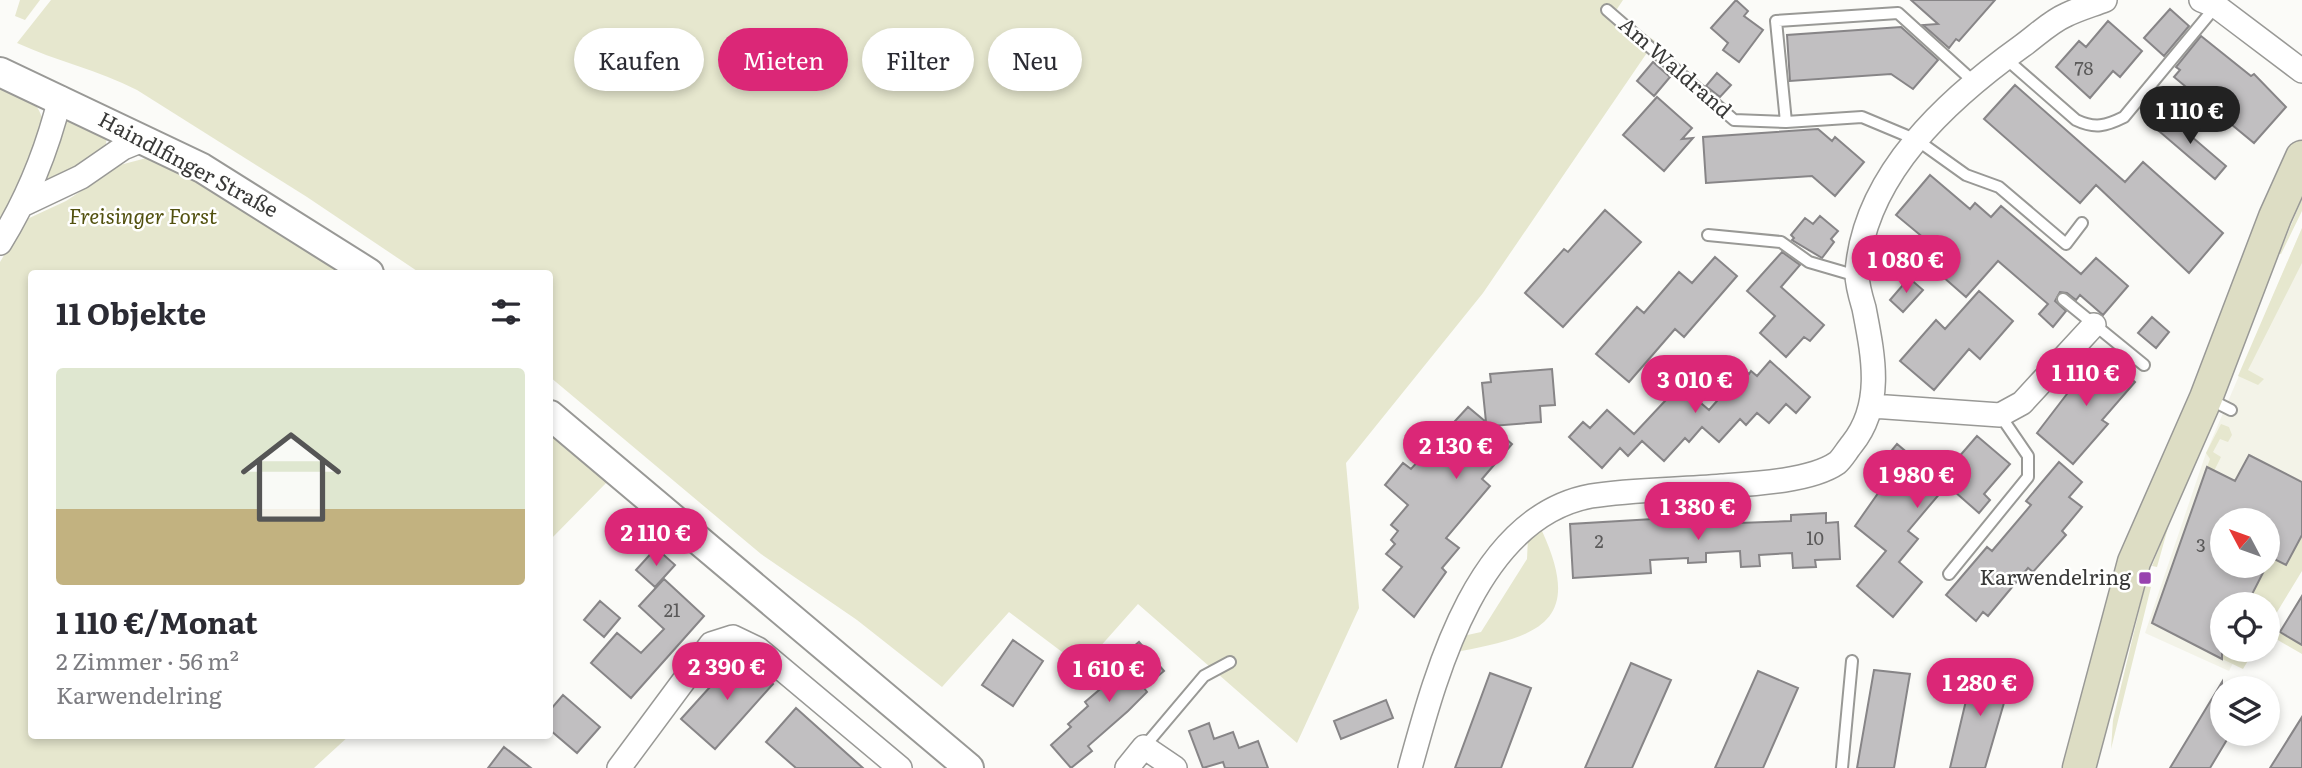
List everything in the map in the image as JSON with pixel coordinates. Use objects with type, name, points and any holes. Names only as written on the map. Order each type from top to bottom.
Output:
[{"type":"main road","points":[[2080,768],[2134,562],[2218,404],[2275,217],[2302,157]]},
{"type":"street","points":[[1410,768],[1448,647],[1463,614],[1490,566],[1513,540],[1538,519],[1590,496],[1784,481],[1837,463],[1861,432],[1872,405],[1874,358],[1857,276],[1864,233],[1881,190],[1917,140],[1973,82],[2063,16],[2105,0]]},
{"type":"street","points":[[2208,3],[2302,71]]},
{"type":"street","name":"Haindlfinger Straße","points":[[0,72],[145,139],[266,206],[364,270]]},
{"type":"street","points":[[0,243],[24,204],[48,149],[60,98]]},
{"type":"street","points":[[24,204],[81,177],[123,148],[145,139]]},
{"type":"street","points":[[1872,405],[2000,415],[2022,403],[2094,325]]},
{"type":"street","points":[[553,418],[969,768]]},
{"type":"street","points":[[619,768],[710,644],[733,637],[758,649],[901,768]]},
{"type":"street","points":[[1127,768],[1144,747],[1175,768]]},
{"type":"lane","points":[[2005,58],[2076,120],[2088,125],[2109,124],[2124,117],[2208,3]]},
{"type":"lane","name":"Am Waldrand","points":[[1607,10],[1734,120],[1786,122],[1862,117],[1917,140],[1966,175],[2000,187],[2066,244],[2082,223]]},
{"type":"lane","points":[[1786,122],[1776,21],[1898,13],[1973,82]]},
{"type":"lane","points":[[1708,235],[1781,242],[1809,262],[1857,276]]},
{"type":"lane","points":[[2063,299],[2144,365]]},
{"type":"lane","points":[[1949,574],[2028,477],[2028,456],[2000,415]]},
{"type":"lane","points":[[1842,768],[1852,661]]},
{"type":"lane","points":[[1144,747],[1203,676],[1230,662]]},
{"type":"shaded area","points":[[2302,228],[2302,556],[2280,569],[2280,508],[2210,508],[2210,578],[2265,578],[2242,592],[2210,592],[2210,662],[2234,662],[2229,671],[2145,633],[2206,453]]},
{"type":"green space","points":[[20,0],[40,0],[25,20],[15,16]]},
{"type":"green space","points":[[51,0],[1623,0],[1615,12],[1655,41],[1483,293],[1346,463],[1359,608],[1297,743],[1138,604],[1082,667],[1009,612],[942,687],[857,620],[761,554],[553,380],[553,270],[416,270],[307,197],[137,90],[17,43]]},
{"type":"green space","name":"Freisinger Forst","points":[[0,85],[33,102],[43,122],[23,191],[0,228]]},
{"type":"green space","points":[[71,118],[107,136],[105,151],[52,182],[46,176],[63,125]]},
{"type":"green space","name":"Freisinger Forst","points":[[154,156],[342,270],[28,270],[28,739],[346,739],[314,768],[0,768],[0,262],[25,220],[66,201],[120,165]]},
{"type":"green space","points":[[2302,199],[2302,211],[2279,254]]},
{"type":"green space","points":[[2302,228],[2302,263],[2248,370],[2264,379],[2258,385],[2238,376]]},
{"type":"green space","points":[[2221,424],[2229,427],[2232,435],[2228,442],[2220,439],[2213,452],[2221,457],[2214,471],[2207,467],[2210,459],[2206,453]]},
{"type":"green space","points":[[553,433],[608,481],[553,537]]},
{"type":"green space","points":[[2171,517],[2157,567],[2152,566]]},
{"type":"green space","points":[[1542,531],[1554,561],[1558,585],[1556,604],[1547,619],[1533,630],[1514,638],[1461,651],[1463,636],[1481,632],[1527,559],[1528,537]]},
{"type":"green space","points":[[2302,535],[2302,571],[2280,607],[2280,592],[2253,592],[2260,578],[2280,578],[2280,562],[2286,565]]},
{"type":"green space","points":[[2145,586],[2151,587],[2111,749],[2113,720]]},
{"type":"green space","points":[[2280,632],[2302,645],[2302,654],[2280,641]]},
{"type":"green space","points":[[2228,662],[2247,662],[2243,669]]},
{"type":"building","points":[[1736,0],[1748,11],[1744,16],[1763,30],[1739,62],[1723,50],[1728,43],[1711,28]]},
{"type":"building","points":[[1911,0],[1995,0],[1959,41],[1956,39],[1949,48],[1923,25],[1938,24]]},
{"type":"building","points":[[2170,9],[2189,26],[2164,56],[2144,38]]},
{"type":"building","points":[[2108,21],[2142,51],[2120,77],[2113,71],[2090,98],[2056,67],[2079,41],[2086,47]]},
{"type":"building","points":[[1901,27],[1938,60],[1913,89],[1891,74],[1790,81],[1787,35]]},
{"type":"building","points":[[2201,36],[2251,76],[2254,74],[2286,107],[2254,143],[2174,77],[2180,70],[2176,67]]},
{"type":"building","points":[[1653,62],[1670,77],[1654,96],[1637,81]]},
{"type":"building","points":[[1717,73],[1731,85],[1720,97],[1706,86]]},
{"type":"building","points":[[2015,85],[2125,182],[2143,162],[2223,233],[2189,273],[2096,185],[2080,203],[1984,119]]},
{"type":"building","points":[[1657,97],[1692,128],[1682,139],[1693,138],[1664,171],[1623,135]]},
{"type":"building","points":[[2164,113],[2226,166],[2215,179],[2153,126]]},
{"type":"building","points":[[1818,129],[1832,141],[1835,137],[1864,162],[1835,196],[1812,176],[1706,183],[1703,137]]},
{"type":"building","points":[[1930,175],[1970,209],[1975,203],[1991,217],[2001,206],[2081,274],[2096,258],[2128,286],[2103,315],[2080,295],[2076,300],[2067,293],[2060,292],[2055,301],[2066,311],[2053,327],[2039,314],[2048,304],[1998,261],[1966,297],[1942,276],[1954,263],[1896,215]]},
{"type":"building","points":[[1605,210],[1641,242],[1563,327],[1525,293],[1564,249],[1568,252]]},
{"type":"building","points":[[1820,216],[1838,231],[1831,239],[1834,242],[1822,258],[1792,240],[1794,238],[1791,235],[1805,218],[1813,224]]},
{"type":"building","points":[[1782,252],[1800,265],[1781,287],[1824,325],[1810,341],[1804,337],[1786,357],[1760,333],[1775,316],[1747,291]]},
{"type":"building","points":[[1715,257],[1737,276],[1684,337],[1675,329],[1629,382],[1596,354],[1637,307],[1644,313],[1679,272],[1692,283]]},
{"type":"building","points":[[1909,278],[1923,290],[1903,312],[1890,300]]},
{"type":"building","points":[[1979,291],[2013,321],[1980,359],[1969,349],[1934,390],[1900,361],[1936,320],[1945,329]]},
{"type":"building","points":[[2152,317],[2169,332],[2156,348],[2138,333]]},
{"type":"building","points":[[2100,351],[2135,382],[2102,420],[2108,424],[2073,464],[2037,433]]},
{"type":"building","points":[[1730,357],[1749,374],[1751,371],[1757,376],[1770,361],[1810,397],[1796,413],[1786,404],[1769,423],[1757,413],[1746,425],[1740,419],[1719,442],[1702,427],[1689,442],[1685,438],[1664,461],[1642,441],[1628,456],[1620,448],[1602,468],[1569,437],[1583,422],[1590,428],[1607,410],[1634,434],[1680,385],[1709,410],[1732,384],[1718,371]]},
{"type":"building","points":[[1552,369],[1555,405],[1540,406],[1541,422],[1491,426],[1512,444],[1482,479],[1490,486],[1446,538],[1459,548],[1442,568],[1446,572],[1414,617],[1383,590],[1402,567],[1386,554],[1395,544],[1391,540],[1398,531],[1391,525],[1408,505],[1385,485],[1403,463],[1411,469],[1468,407],[1486,422],[1482,383],[1491,382],[1490,374]]},
{"type":"building","points":[[1977,436],[2010,464],[1984,494],[1990,500],[1979,513],[1947,485],[1908,531],[1918,539],[1899,562],[1922,582],[1893,617],[1857,586],[1886,551],[1855,526],[1881,489],[1868,479],[1897,444],[1923,466],[1934,452],[1951,466]]},
{"type":"building","points":[[2249,455],[2302,482],[2302,535],[2286,565],[2280,562],[2280,508],[2210,508],[2210,578],[2260,578],[2253,592],[2210,592],[2210,653],[2152,623],[2207,467],[2235,481]]},
{"type":"building","points":[[2059,462],[2082,482],[2069,497],[2082,507],[2062,531],[2066,535],[2033,572],[2028,568],[1988,616],[1983,612],[1976,621],[1946,595],[1987,547],[1992,551],[2031,505],[2026,501]]},
{"type":"building","points":[[1826,513],[1826,523],[1838,522],[1840,559],[1815,560],[1816,567],[1793,568],[1792,553],[1759,555],[1760,566],[1741,567],[1740,551],[1706,553],[1706,562],[1688,563],[1688,558],[1650,560],[1651,573],[1573,578],[1570,524],[1720,515],[1720,520],[1738,519],[1739,523],[1791,521],[1791,515]]},
{"type":"building","points":[[656,548],[675,565],[655,587],[636,570]]},
{"type":"building","points":[[664,579],[704,616],[631,698],[591,663],[617,633],[641,653],[664,629],[639,606]]},
{"type":"building","points":[[2302,596],[2302,645],[2280,632]]},
{"type":"building","points":[[600,601],[620,618],[604,637],[584,620]]},
{"type":"building","points":[[1013,640],[1043,661],[1013,706],[982,685]]},
{"type":"building","points":[[1139,642],[1164,671],[1144,688],[1147,692],[1128,711],[1088,746],[1092,751],[1071,768],[1051,745],[1071,727],[1068,724],[1088,706],[1085,702],[1105,685],[1102,681],[1122,663],[1119,659]]},
{"type":"building","points":[[739,655],[773,684],[715,749],[681,719]]},
{"type":"building","points":[[1631,663],[1671,680],[1632,768],[1585,768]]},
{"type":"building","points":[[1974,667],[2010,673],[2006,696],[1985,768],[1950,768]]},
{"type":"building","points":[[1874,670],[1910,674],[1894,768],[1857,768]]},
{"type":"building","points":[[1758,671],[1798,688],[1763,768],[1715,768]]},
{"type":"building","points":[[1490,673],[1531,688],[1501,768],[1455,768]]},
{"type":"building","points":[[563,695],[600,727],[577,753],[553,733],[553,707]]},
{"type":"building","points":[[1386,700],[1393,718],[1341,739],[1334,721]]},
{"type":"building","points":[[2210,702],[2210,746],[2223,746],[2210,768],[2170,768]]},
{"type":"building","points":[[796,708],[863,768],[796,768],[766,742]]},
{"type":"building","points":[[2302,717],[2302,768],[2270,768]]},
{"type":"building","points":[[1209,723],[1214,739],[1233,732],[1239,748],[1258,741],[1268,768],[1225,768],[1223,762],[1203,768],[1189,731]]},
{"type":"building","points":[[504,747],[531,768],[488,768]]},
{"type":"place","name":"Karwendelring","points":[[2145,578]]}]
